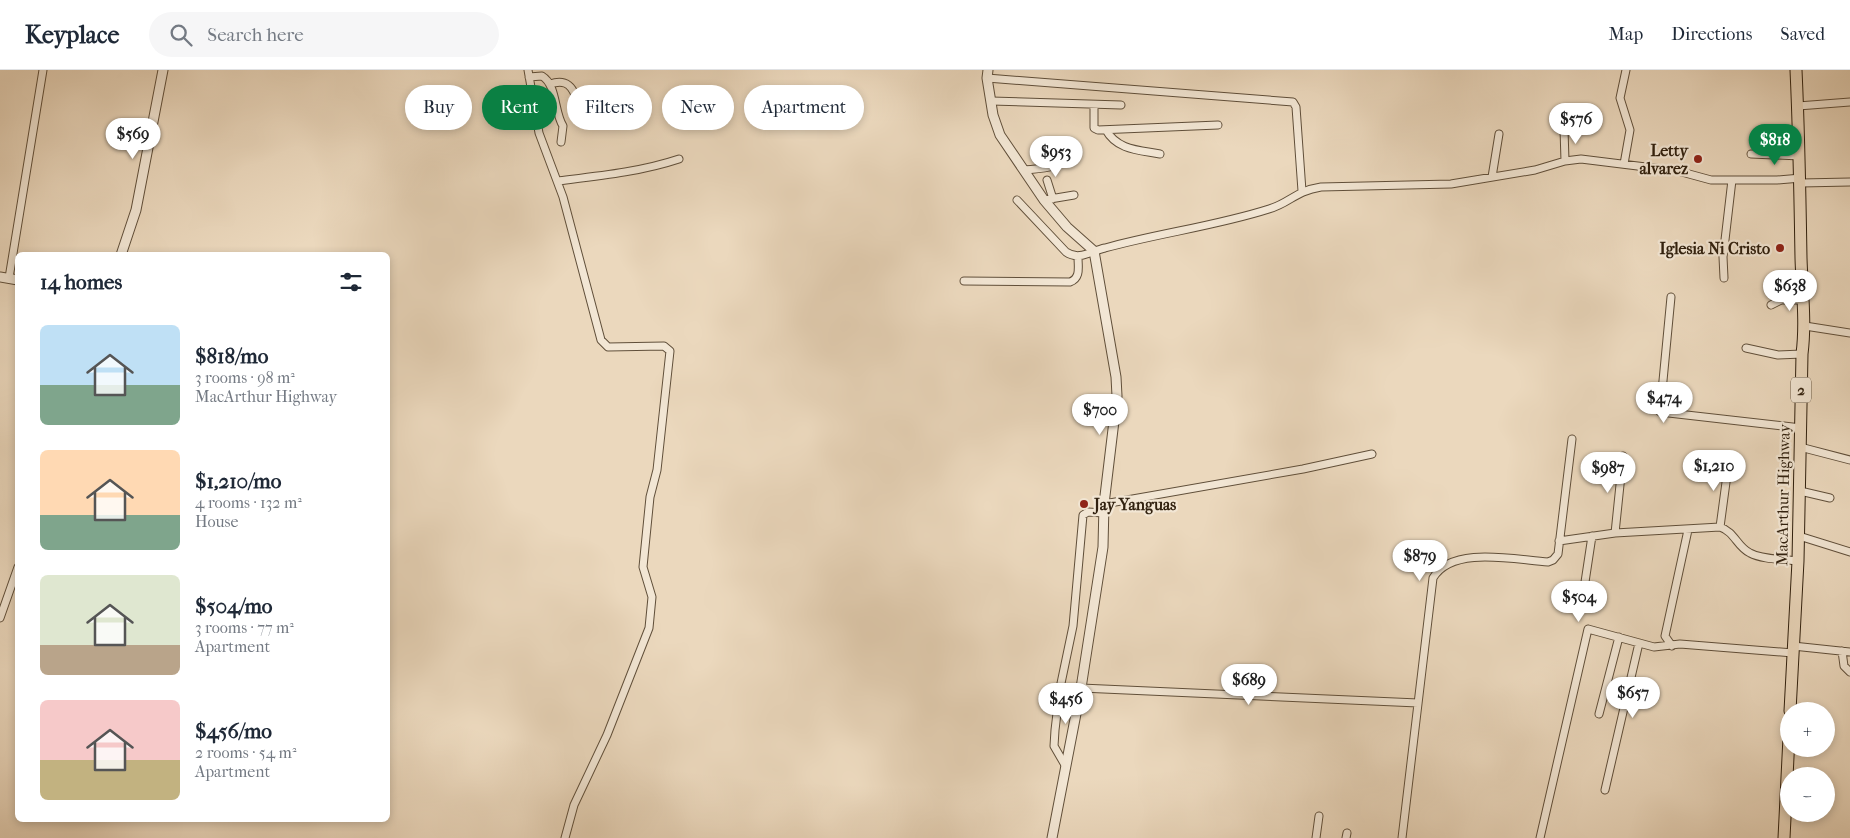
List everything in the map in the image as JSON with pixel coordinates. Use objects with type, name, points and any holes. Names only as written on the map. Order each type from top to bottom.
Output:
[{"type":"highway","name":"MacArthur Highway","points":[[1790,702],[1798,562],[1802,354],[1805,326],[1802,300],[1801,180],[1796,70]]},
{"type":"highway","points":[[1784,838],[1788,757]]},
{"type":"street","points":[[9,278],[43,70]]},
{"type":"street","points":[[122,252],[132,228],[163,70]]},
{"type":"street","points":[[1624,164],[1630,130],[1620,98],[1626,70]]},
{"type":"street","points":[[528,74],[542,76],[550,84],[558,118],[563,126],[561,142]]},
{"type":"street","points":[[1052,838],[1081,688],[1103,547],[1104,509],[1117,396],[1116,378],[1094,251],[1067,227],[1048,199],[1024,170],[996,126],[988,74],[1293,102],[1296,107],[1302,191]]},
{"type":"street","points":[[550,84],[566,82],[569,85]]},
{"type":"street","points":[[991,101],[1121,105]]},
{"type":"street","points":[[1798,106],[1850,102]]},
{"type":"street","points":[[1094,104],[1094,128],[1106,130],[1218,125]]},
{"type":"street","points":[[1564,129],[1566,161]]},
{"type":"street","points":[[538,130],[557,181],[603,343],[612,348],[664,346],[670,351],[657,470],[650,497],[643,567],[652,597],[649,628],[610,729],[574,806],[565,838]]},
{"type":"street","points":[[1106,130],[1111,139],[1120,145],[1160,154]]},
{"type":"street","points":[[1492,177],[1500,134]]},
{"type":"street","points":[[1024,170],[1054,167],[1061,164],[1073,152]]},
{"type":"street","points":[[1751,154],[1800,156]]},
{"type":"street","points":[[557,181],[603,176],[662,165],[679,159]]},
{"type":"street","points":[[1017,200],[1046,228],[1066,252],[1078,257],[1094,251],[1270,209],[1302,191],[1321,188],[1451,184],[1535,170],[1566,161],[1593,160],[1624,164],[1678,172],[1710,180],[1850,182]]},
{"type":"street","points":[[1048,180],[1048,199]]},
{"type":"street","points":[[1724,278],[1723,258],[1732,180]]},
{"type":"street","points":[[1048,199],[1074,195]]},
{"type":"street","points":[[964,281],[1070,282],[1076,280],[1078,276],[1078,257]]},
{"type":"street","points":[[1671,297],[1660,412],[1801,428]]},
{"type":"street","points":[[1771,305],[1781,300],[1802,300]]},
{"type":"street","points":[[1805,326],[1850,333]]},
{"type":"street","points":[[1746,348],[1778,355],[1802,354]]},
{"type":"street","points":[[1402,838],[1431,584],[1436,571],[1452,561],[1486,556],[1548,562],[1553,560],[1558,554],[1572,439]]},
{"type":"street","points":[[1800,447],[1850,460]]},
{"type":"street","points":[[1065,765],[1054,746],[1055,730],[1060,688],[1073,626],[1083,515],[1088,512],[1372,454]]},
{"type":"street","points":[[1615,533],[1623,456]]},
{"type":"street","points":[[1720,527],[1729,460]]},
{"type":"street","points":[[1800,490],[1830,498]]},
{"type":"street","points":[[1559,540],[1615,533],[1720,527],[1732,533],[1740,545],[1751,554],[1798,562]]},
{"type":"street","points":[[1672,646],[1665,636],[1688,530]]},
{"type":"street","points":[[1585,582],[1592,536]]},
{"type":"street","points":[[1798,536],[1850,552]]},
{"type":"street","points":[[0,618],[15,576]]},
{"type":"street","points":[[1540,838],[1586,632],[1591,629],[1654,646],[1846,651],[1844,668],[1850,672]]},
{"type":"street","points":[[1599,714],[1619,637]]},
{"type":"street","points":[[1605,790],[1639,643]]},
{"type":"street","points":[[1081,688],[1418,703]]},
{"type":"street","points":[[1316,838],[1319,816]]},
{"type":"place","name":"Letty alvarez","points":[[1698,159]]},
{"type":"place","name":"Iglesia Ni Cristo","points":[[1780,248]]},
{"type":"place","name":"Jay Yanguas","points":[[1084,504]]}]
